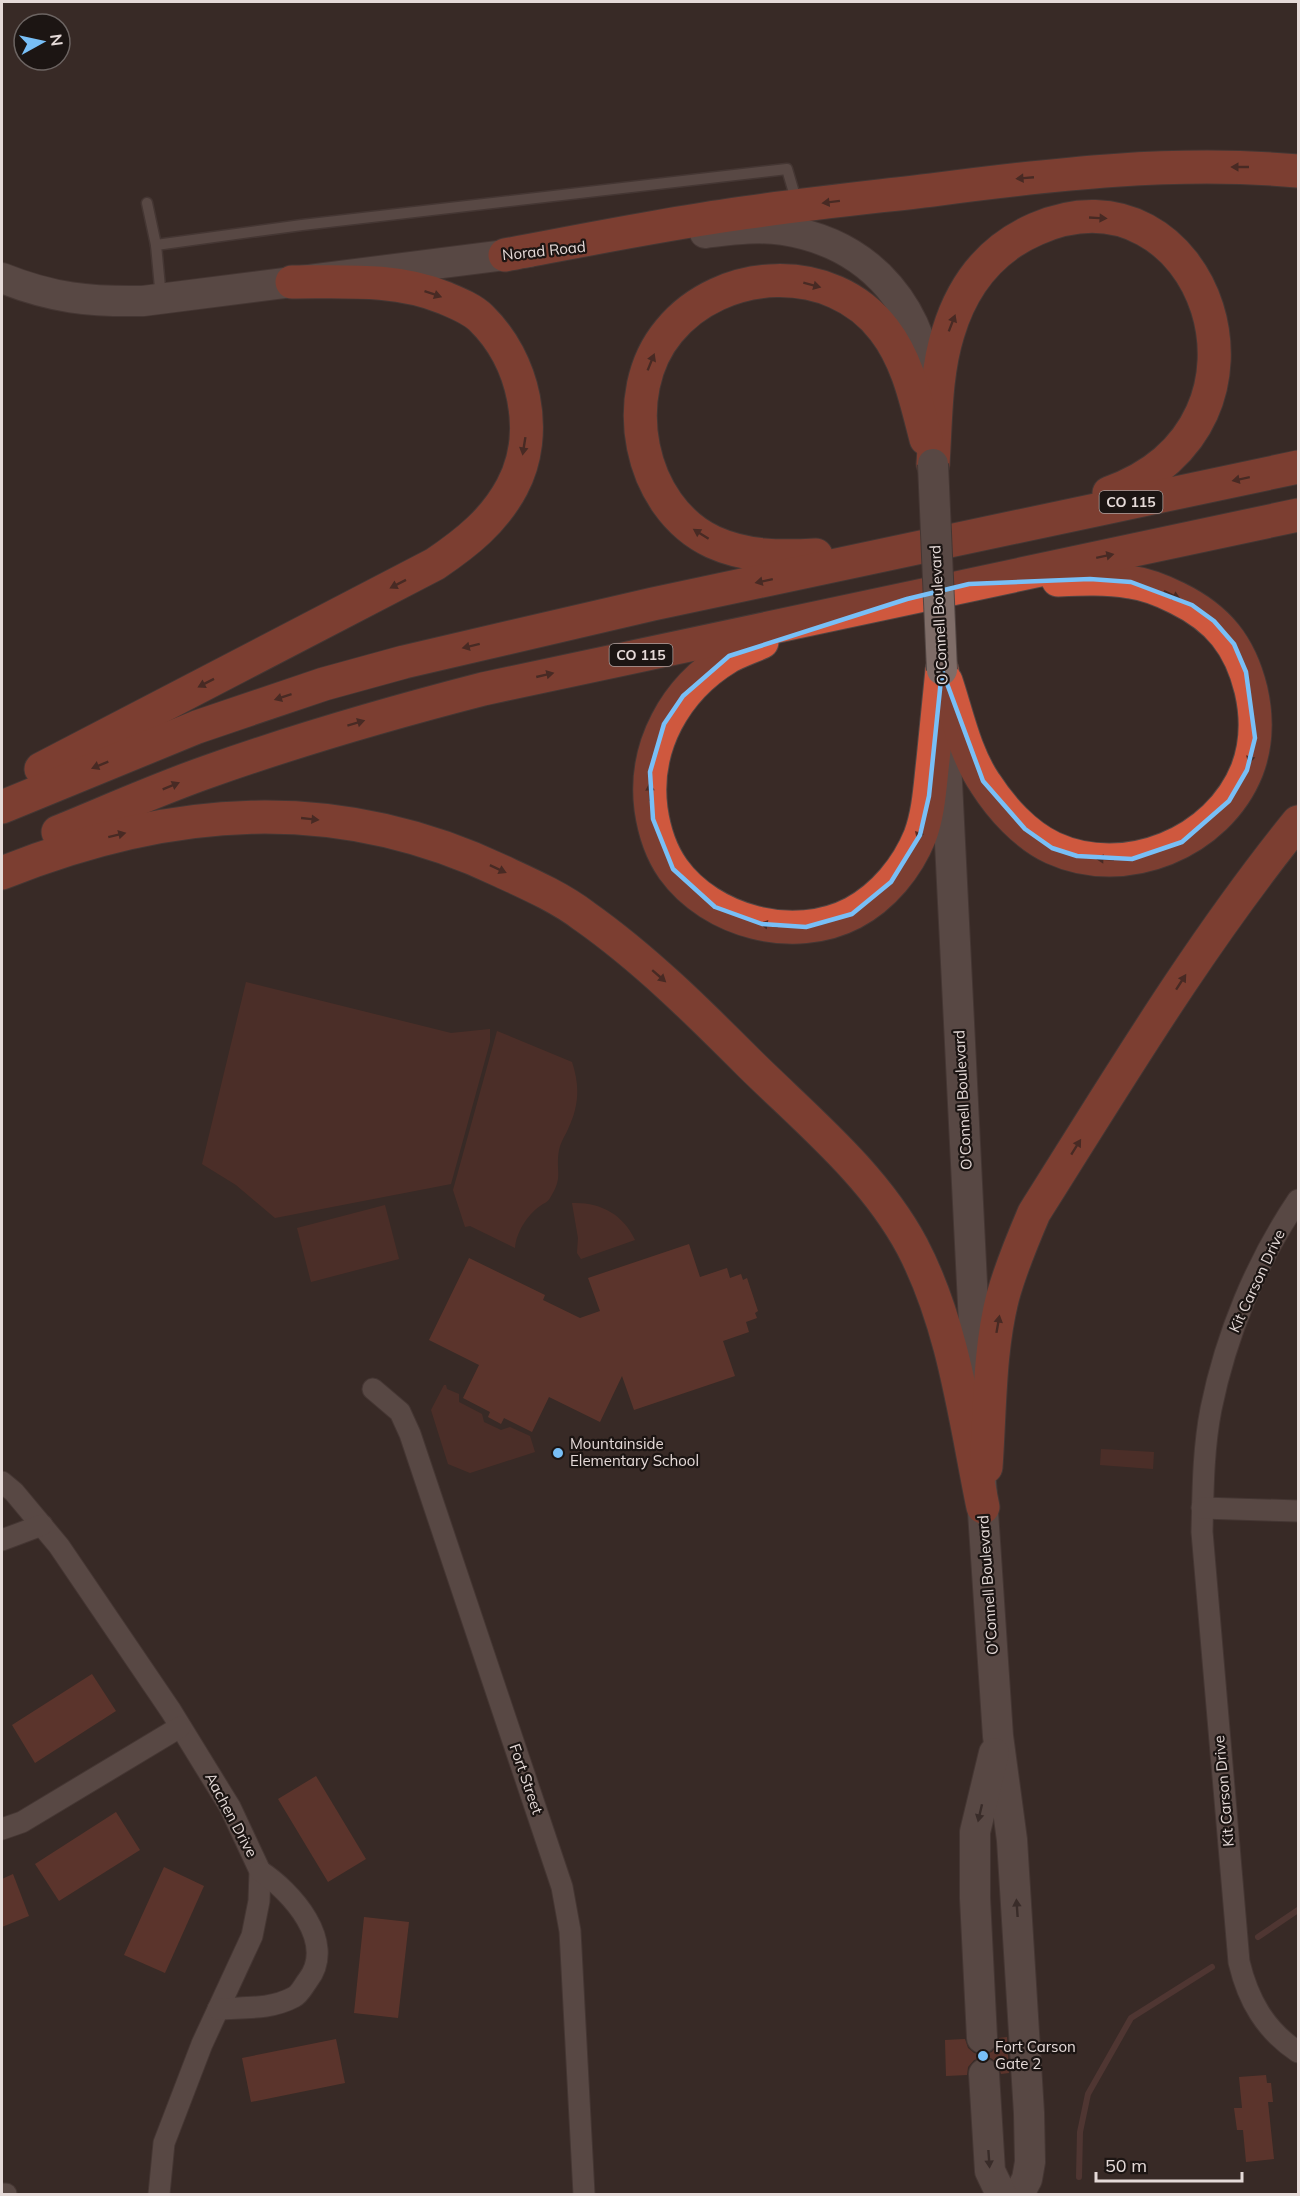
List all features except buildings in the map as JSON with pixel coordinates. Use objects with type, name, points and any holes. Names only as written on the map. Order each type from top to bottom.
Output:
[{"type":"highway","points":[[505,255],[729,215],[1015,179],[1114,170],[1188,167],[1299,171]]},
{"type":"highway","points":[[933,464],[940,367],[948,333],[960,300],[977,273],[1008,244],[1050,223],[1068,219],[1107,218],[1139,226],[1163,239],[1185,260],[1202,282],[1215,312],[1221,340],[1222,372],[1206,420],[1190,443],[1167,464],[1142,479],[1113,491],[964,537]]},
{"type":"highway","points":[[902,551],[780,557],[745,553],[713,542],[689,527],[668,505],[654,480],[641,435],[640,402],[643,384],[653,356],[668,331],[691,308],[717,292],[744,284],[774,281],[806,282],[836,292],[862,307],[882,327],[898,351],[911,385],[933,464]]},
{"type":"highway","points":[[2,790],[435,564],[488,522],[512,487],[523,454],[526,432],[525,404],[518,373],[503,343],[480,317],[447,299],[399,285],[366,282],[292,282]]},
{"type":"highway","name":"CO 115","points":[[2,807],[197,727],[335,681],[489,641],[964,537],[1299,467]]},
{"type":"highway","name":"CO 115","points":[[2,858],[47,837],[205,773],[283,746],[390,714],[538,677],[1299,515]]},
{"type":"highway","points":[[942,670],[969,749],[983,781],[1005,810],[1025,829],[1052,848],[1077,856],[1104,860],[1132,859],[1158,853],[1182,842],[1207,824],[1229,801],[1247,770],[1255,738],[1255,707],[1246,672],[1234,644],[1214,621],[1192,605],[1162,590],[1131,582],[1090,579],[969,584]]},
{"type":"highway","points":[[907,599],[764,641],[729,656],[704,675],[683,696],[664,724],[654,752],[649,792],[660,845],[673,869],[693,890],[715,906],[736,917],[779,927],[806,927],[829,922],[852,914],[872,901],[907,862],[920,835],[929,796],[942,670]]},
{"type":"highway","points":[[2,873],[77,846],[159,826],[241,817],[295,818],[345,823],[392,832],[440,845],[534,886],[582,913],[625,946],[681,995],[875,1189],[898,1220],[930,1283],[942,1318],[983,1507]]},
{"type":"highway","points":[[983,1507],[995,1342],[1002,1298],[1015,1258],[1034,1213],[1205,945],[1262,866],[1299,822]]},
{"type":"main road","name":"Norad Road","points":[[2,278],[64,298],[102,302],[162,299],[505,255],[754,229],[783,230],[809,236],[835,246],[864,262],[884,279],[905,306],[924,355],[929,381],[933,464]]},
{"type":"main road","name":"O'Connell Boulevard","points":[[933,464],[983,1507],[998,1736],[1012,1840],[1029,2113],[1030,2162],[1027,2179],[1019,2194]]},
{"type":"main road","name":"O'Connell Boulevard","points":[[982,2038],[975,1898],[975,1832],[998,1736]]},
{"type":"main road","points":[[980,1978],[989,1994],[1004,1998],[1012,1988],[1020,1954]]},
{"type":"main road","points":[[984,2074],[990,2171],[1002,2194]]},
{"type":"main road","points":[[987,2122],[1001,2130],[1010,2130],[1024,2121],[1029,2113]]},
{"type":"street","name":"Kit Carson Drive","points":[[1299,1200],[1248,1291],[1231,1333],[1211,1411],[1202,1508],[1202,1532],[1239,1962],[1246,1990],[1264,2022],[1299,2052]]},
{"type":"street","name":"Fort Street","points":[[373,1389],[400,1412],[410,1434],[562,1887],[570,1931],[585,2194]]},
{"type":"street","name":"Aachen Drive","points":[[2,1482],[14,1492],[59,1546],[180,1727],[230,1807],[260,1871],[259,1901],[252,1936],[202,2044],[164,2143],[159,2194]]},
{"type":"street","points":[[1202,1508],[1299,1511]]},
{"type":"street","points":[[2,1540],[42,1526]]},
{"type":"street","points":[[2,1829],[22,1821],[180,1727]]},
{"type":"street","points":[[218,2009],[266,2008],[296,1996],[314,1972],[318,1944],[305,1917],[287,1892],[260,1871]]},
{"type":"lane","points":[[156,245],[302,225],[787,169],[798,206]]},
{"type":"lane","points":[[147,203],[156,245],[162,299]]},
{"type":"highlighted area","points":[[1090,579],[1131,582],[1192,605],[1214,621],[1234,644],[1246,672],[1255,738],[1247,770],[1229,801],[1182,842],[1132,859],[1077,856],[1052,848],[1025,829],[983,781],[942,670],[929,796],[920,835],[891,882],[852,914],[806,927],[762,924],[715,907],[673,869],[653,819],[650,772],[664,724],[683,696],[729,656],[907,599],[969,584]]},
{"type":"shaded area","points":[[246,982],[451,1033],[490,1029],[490,1042],[451,1184],[275,1218],[236,1185],[202,1164]]},
{"type":"shaded area","points":[[497,1031],[572,1062],[577,1088],[572,1121],[559,1150],[557,1184],[549,1199],[531,1214],[523,1225],[515,1248],[470,1226],[465,1227],[453,1190]]},
{"type":"shaded area","points":[[572,1203],[592,1205],[610,1211],[624,1223],[635,1240],[581,1259],[577,1253],[578,1238]]},
{"type":"shaded area","points":[[385,1205],[399,1259],[311,1282],[297,1228]]},
{"type":"shaded area","points":[[444,1385],[447,1389],[459,1394],[459,1402],[482,1414],[484,1422],[501,1430],[510,1427],[530,1436],[535,1452],[470,1473],[448,1464],[431,1410]]},
{"type":"shaded area","points":[[1101,1449],[1154,1452],[1153,1469],[1100,1465]]},
{"type":"waterway","points":[[1258,1937],[1298,1910]]},
{"type":"waterway","points":[[1079,2177],[1080,2132],[1088,2094],[1131,2018],[1212,1967]]},
{"type":"place","name":"Mountainside Elementary School","points":[[558,1453]]},
{"type":"place","name":"Fort Carson Gate 2","points":[[983,2056]]}]
